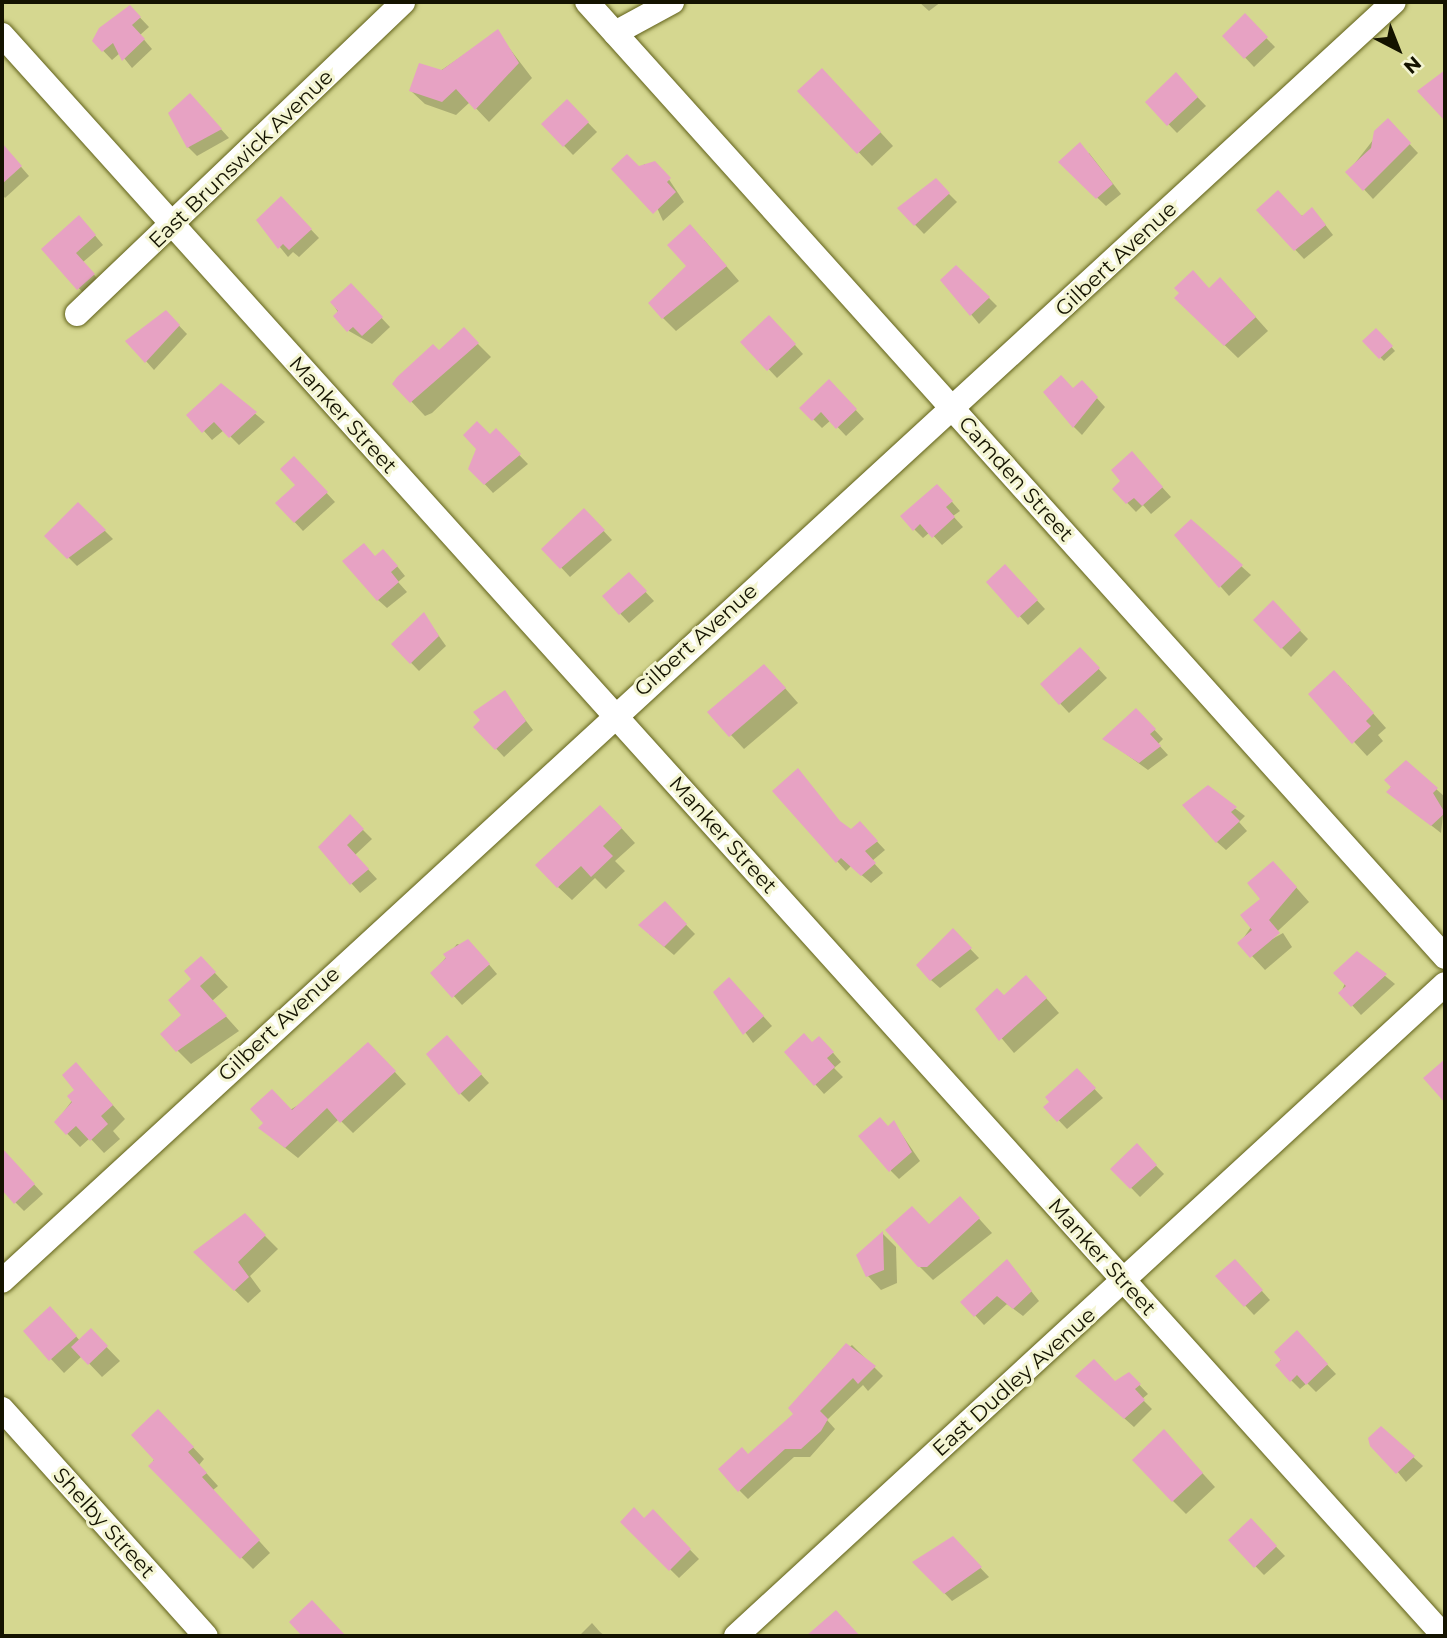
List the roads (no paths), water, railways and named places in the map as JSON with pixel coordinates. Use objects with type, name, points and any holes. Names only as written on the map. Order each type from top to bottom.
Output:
[{"type":"street","name":"East Brunswick Avenue","points":[[77,314],[173,226],[403,2]]},
{"type":"street","name":"Camden Street","points":[[587,2],[1445,957]]},
{"type":"street","points":[[615,33],[672,2]]},
{"type":"street","name":"Gilbert Avenue","points":[[2,1281],[614,714],[953,409],[1394,2]]},
{"type":"street","name":"Manker Street","points":[[2,35],[1444,1636]]},
{"type":"street","name":"East Dudley Avenue","points":[[736,1636],[1445,984]]},
{"type":"street","name":"Shelby Street","points":[[2,1409],[206,1636]]}]
